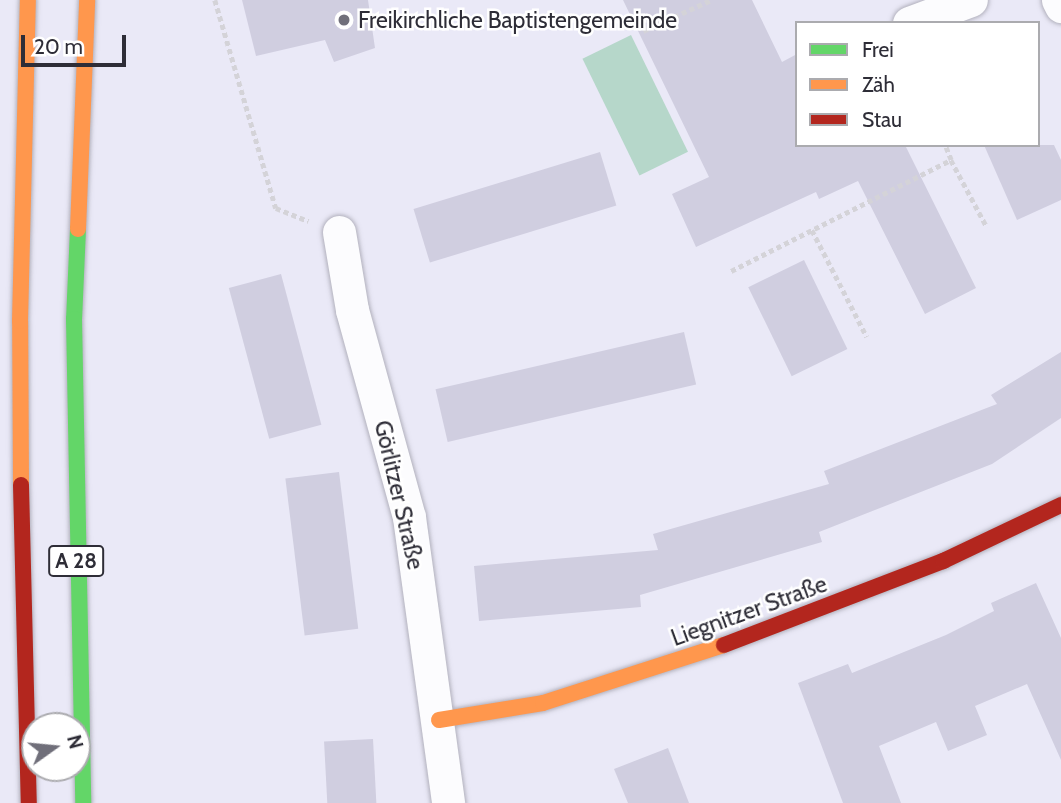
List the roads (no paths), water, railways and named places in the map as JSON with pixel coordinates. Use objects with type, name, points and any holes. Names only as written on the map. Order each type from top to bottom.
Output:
[{"type":"main road","name":"A 28","points":[[28,0],[20,335],[23,671],[29,803]]},
{"type":"main road","name":"A 28","points":[[83,803],[74,319],[87,0]]},
{"type":"main road","name":"Liegnitzer Straße","points":[[439,720],[543,703],[663,668],[943,561],[1061,505]]},
{"type":"street","points":[[914,21],[971,0]]},
{"type":"street","points":[[1058,0],[1061,6]]},
{"type":"street","name":"Görlitzer Straße","points":[[339,232],[352,310],[409,517],[439,720],[448,803]]},
{"type":"place","name":"Freikirchliche Baptistengemeinde","points":[[344,20]]}]
